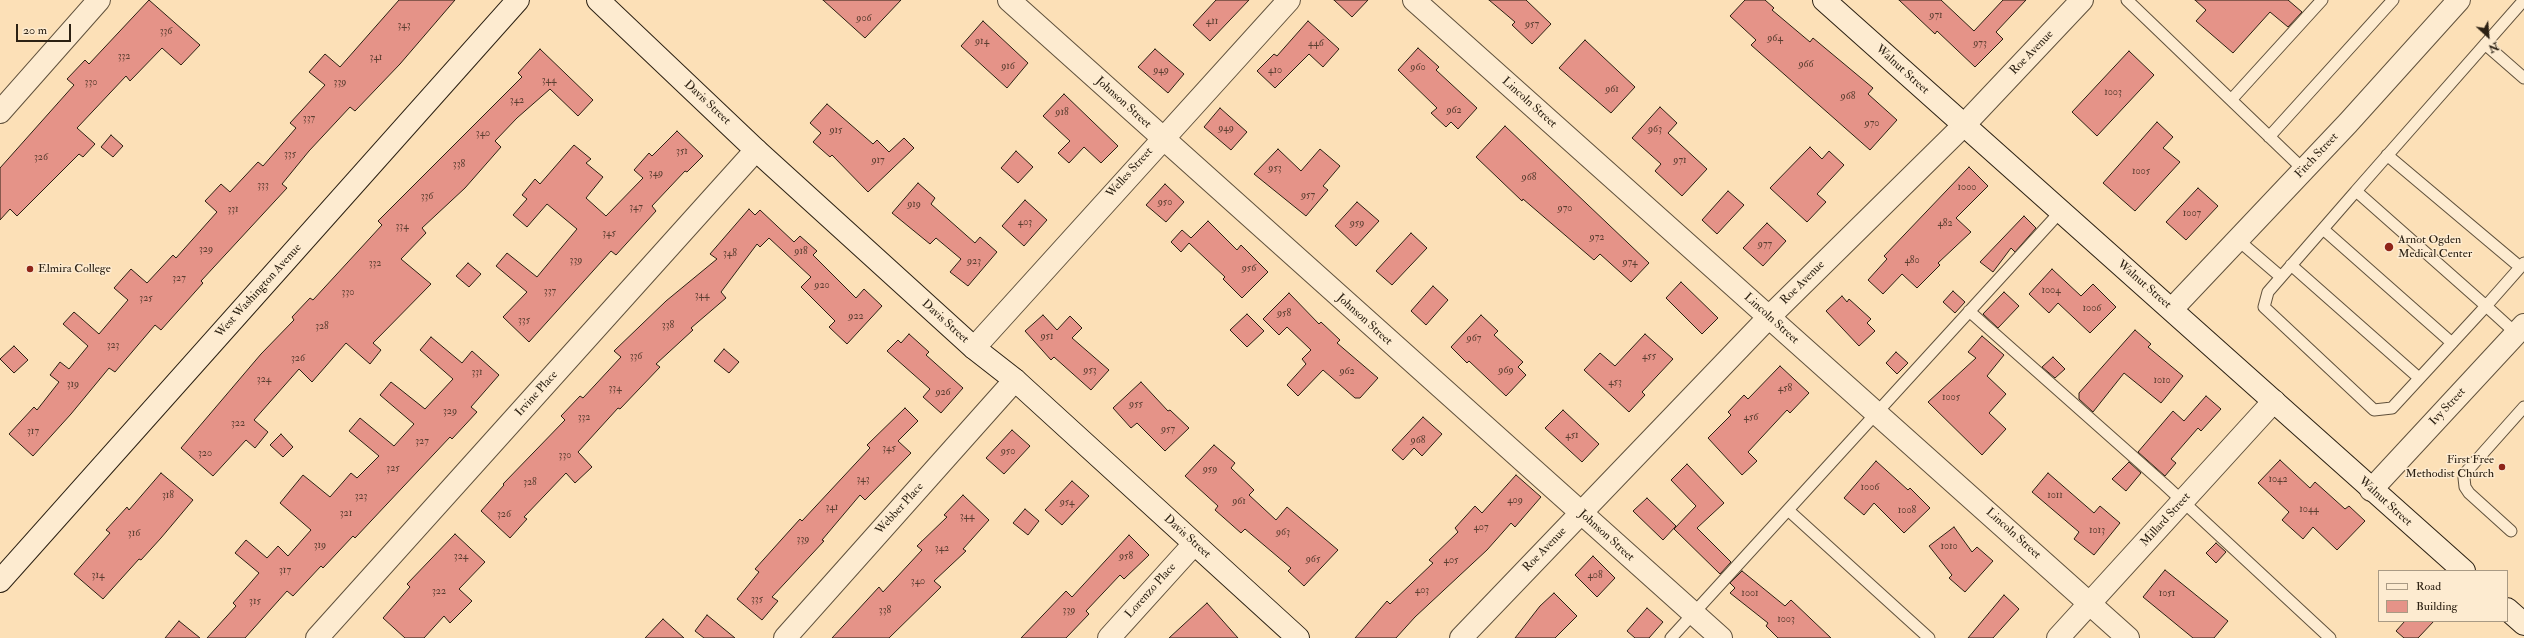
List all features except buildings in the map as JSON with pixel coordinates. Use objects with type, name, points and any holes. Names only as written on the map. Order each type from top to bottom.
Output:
[{"type":"street","points":[[0,112],[99,0]]},
{"type":"street","name":"West Washington Avenue","points":[[0,581],[518,0]]},
{"type":"street","name":"Davis Street","points":[[598,0],[756,150],[974,348],[1014,380],[1298,638]]},
{"type":"street","name":"Johnson Street","points":[[1009,0],[1720,638]]},
{"type":"street","name":"Welles Street","points":[[974,348],[1162,138],[1289,0]]},
{"type":"street","name":"Lincoln Street","points":[[1414,0],[2128,638]]},
{"type":"street","name":"Walnut Street","points":[[1824,0],[2172,309],[2371,490],[2463,570]]},
{"type":"street","name":"Roe Avenue","points":[[1461,638],[1769,317],[1964,125],[2082,0]]},
{"type":"street","name":"Fitch Street","points":[[2172,309],[2304,170],[2459,0]]},
{"type":"street","name":"Irvine Place","points":[[316,638],[756,150]]},
{"type":"street","name":"Ivy Street","points":[[2371,490],[2521,333]]},
{"type":"street","name":"Webber Place","points":[[785,638],[1014,380]]},
{"type":"street","name":"Millard Street","points":[[2058,638],[2274,401]]},
{"type":"street","name":"Lorenzo Place","points":[[1109,638],[1194,544]]},
{"type":"street","points":[[2508,610],[2524,624]]},
{"type":"lane","points":[[2127,0],[2304,170]]},
{"type":"lane","points":[[2231,100],[2322,0]]},
{"type":"lane","points":[[2269,137],[2393,0]]},
{"type":"lane","points":[[2388,155],[2522,265],[2392,408],[2374,410],[2264,307],[2268,292],[2485,44],[2520,13],[2524,0]]},
{"type":"lane","points":[[2485,44],[2524,78]]},
{"type":"lane","points":[[2356,191],[2486,306],[2521,333]]},
{"type":"lane","points":[[1671,638],[2061,211]]},
{"type":"lane","points":[[2323,229],[2452,343]]},
{"type":"lane","points":[[2238,240],[2281,277]]},
{"type":"lane","points":[[2291,265],[2419,378]]},
{"type":"lane","points":[[1969,311],[2330,638]]},
{"type":"lane","points":[[2512,531],[2469,493],[2464,478],[2467,470],[2524,407]]},
{"type":"lane","points":[[1788,510],[1930,638]]},
{"type":"place","name":"Arnot Ogden Medical Center","points":[[2389,247]]},
{"type":"place","name":"Elmira College","points":[[30,269]]},
{"type":"place","name":"First Free Methodist Church","points":[[2502,467]]}]
